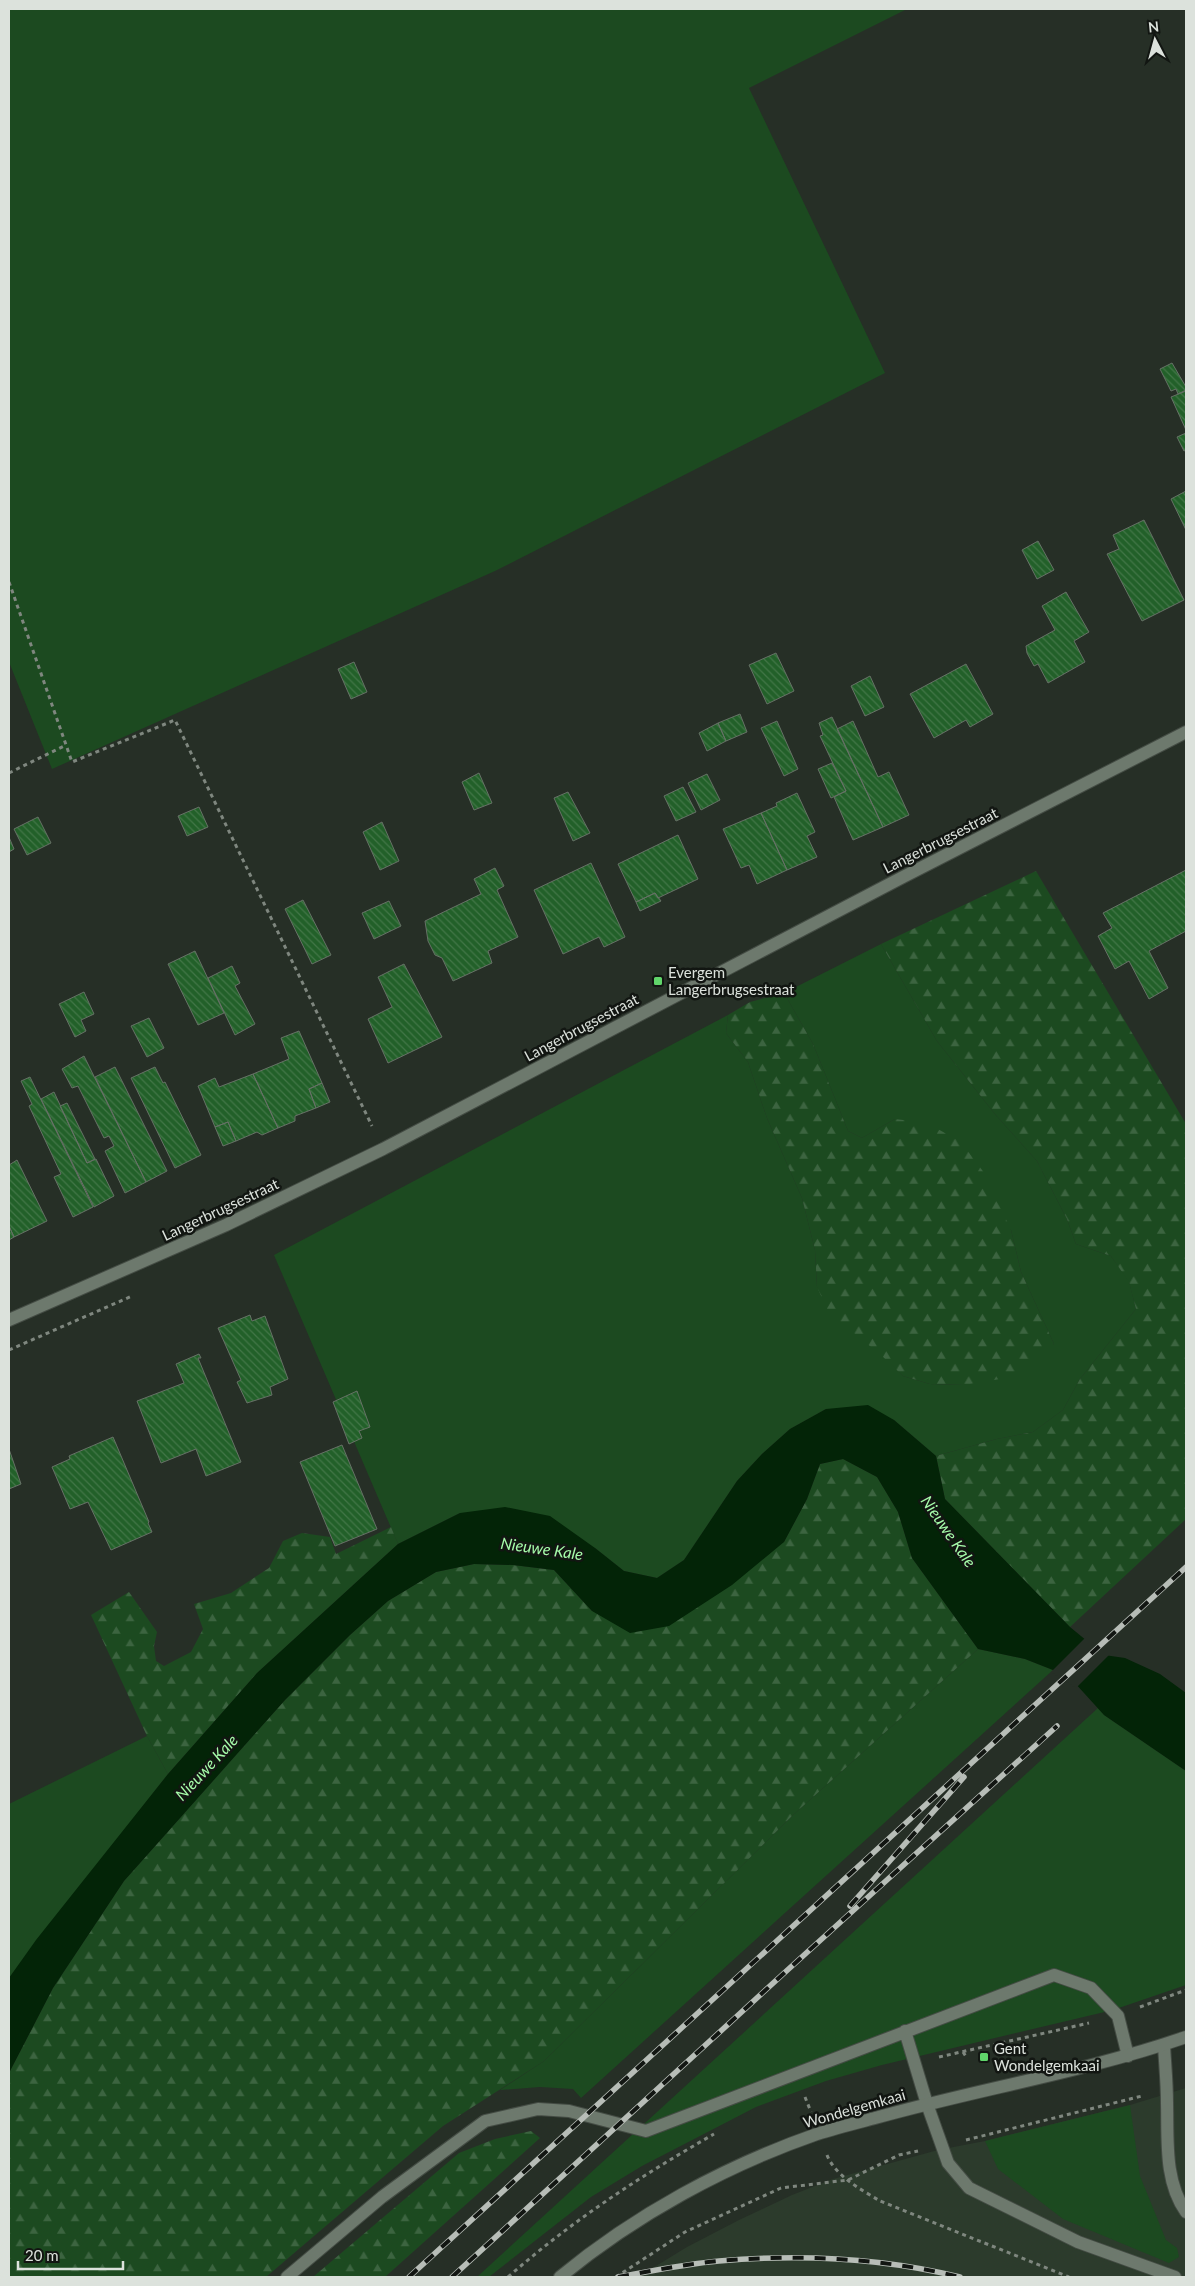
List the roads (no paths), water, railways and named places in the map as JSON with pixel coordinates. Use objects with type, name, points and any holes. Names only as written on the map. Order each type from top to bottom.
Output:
[{"type":"street","name":"Langerbrugsestraat","points":[[9,1320],[226,1225],[383,1149],[903,877],[1186,732]]},
{"type":"street","points":[[288,2277],[382,2197],[485,2121],[538,2108],[569,2111],[646,2131],[905,2030],[1054,1975],[1091,1988],[1113,2010],[1118,2016],[1128,2056]]},
{"type":"street","points":[[905,2030],[927,2104],[948,2163],[969,2188],[1078,2242],[1175,2277]]},
{"type":"street","name":"Wondelgemkaai","points":[[560,2277],[616,2235],[664,2205],[773,2151],[818,2134],[927,2104],[1128,2056],[1186,2037]]},
{"type":"street","points":[[1164,2045],[1171,2179],[1180,2203],[1186,2212]]},
{"type":"water","name":"Nieuwe Kale","points":[[868,1405],[894,1420],[936,1456],[945,1499],[1070,1627],[1104,1655],[1125,1658],[1160,1674],[1186,1693],[1186,1771],[1104,1715],[1074,1682],[1053,1670],[1025,1659],[978,1649],[912,1558],[898,1512],[877,1477],[843,1459],[820,1464],[807,1499],[784,1542],[732,1585],[669,1626],[630,1633],[592,1611],[554,1570],[513,1565],[474,1564],[436,1572],[388,1601],[350,1635],[285,1700],[124,1881],[53,1988],[9,2073],[9,1978],[36,1940],[168,1774],[257,1673],[398,1544],[460,1513],[505,1507],[550,1516],[624,1571],[657,1578],[684,1560],[737,1481],[762,1454],[790,1429],[826,1409]]},
{"type":"railway","points":[[409,2277],[1186,1567]]},
{"type":"railway","points":[[452,2277],[1057,1726]]},
{"type":"railway","points":[[850,1906],[964,1777]]},
{"type":"railway","points":[[618,2277],[706,2262],[780,2258],[841,2259],[871,2262],[960,2277]]},
{"type":"place","name":"Evergem Langerbrugsestraat","points":[[658,981]]},
{"type":"place","name":"Gent Wondelgemkaai","points":[[984,2057]]}]
